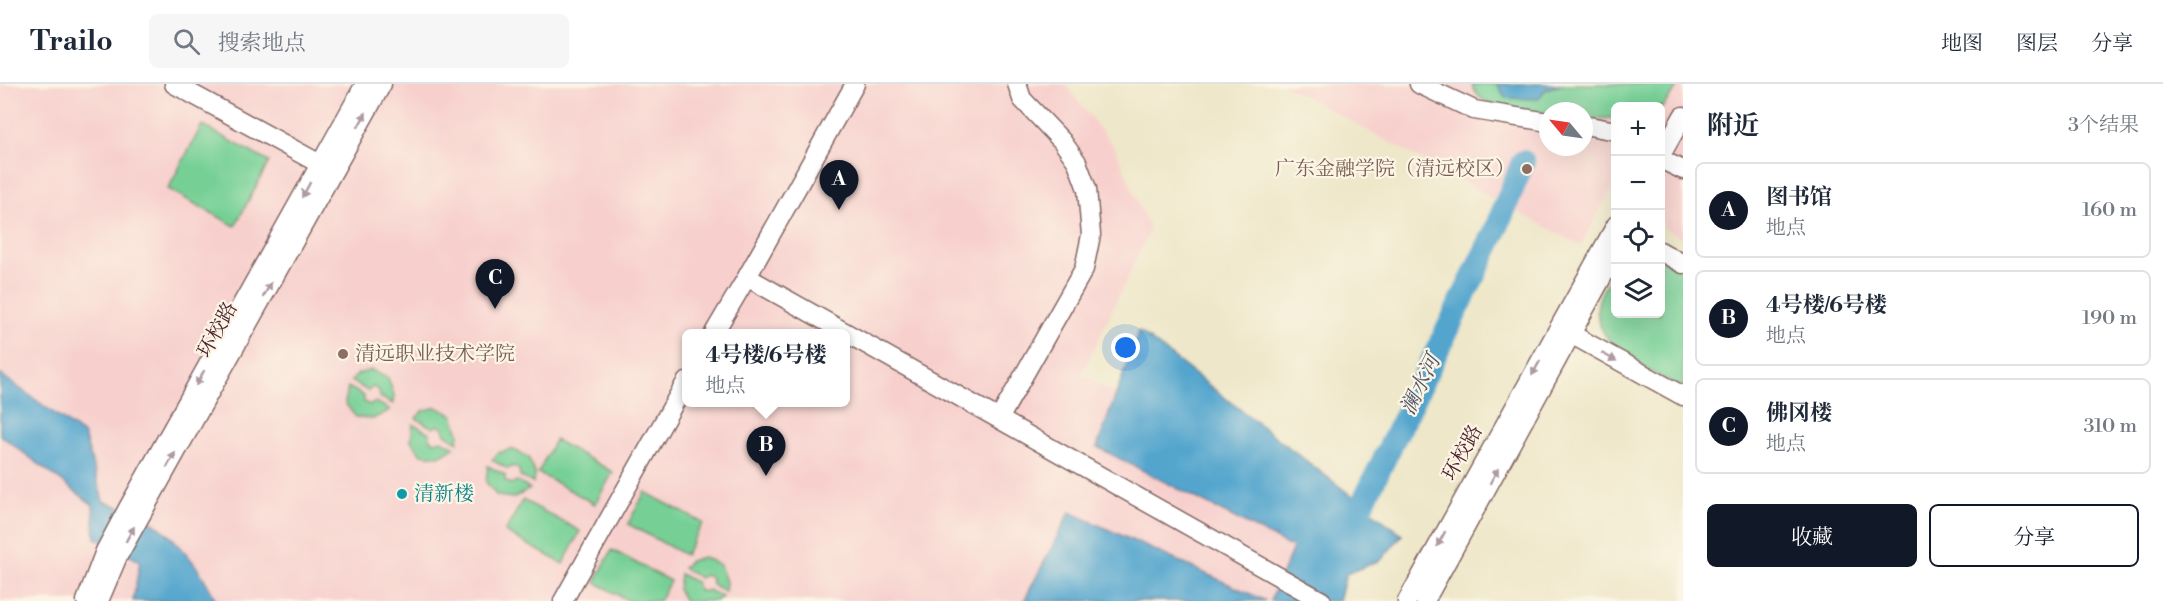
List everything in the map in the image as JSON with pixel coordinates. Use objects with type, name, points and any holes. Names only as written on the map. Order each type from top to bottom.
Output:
[{"type":"street","points":[[174,84],[327,168]]},
{"type":"street","name":"环校路","points":[[327,168],[365,84]]},
{"type":"street","name":"环校路","points":[[86,601],[135,509],[327,168],[382,84]]},
{"type":"street","points":[[716,329],[855,84]]},
{"type":"street","points":[[999,419],[1084,269],[1091,235],[1089,196],[1077,162],[1062,141],[1022,99],[1017,84]]},
{"type":"street","points":[[1419,84],[1474,110],[1539,121]]},
{"type":"street","points":[[1661,156],[1683,116]]},
{"type":"street","points":[[1593,127],[1611,130]]},
{"type":"street","points":[[1665,161],[1683,170]]},
{"type":"street","name":"环校路","points":[[1425,601],[1611,236]]},
{"type":"street","points":[[1665,254],[1683,264]]},
{"type":"street","name":"环校路","points":[[1407,601],[1564,331],[1611,260]]},
{"type":"street","points":[[747,277],[839,329]]},
{"type":"street","points":[[1564,331],[1683,396]]},
{"type":"street","points":[[850,335],[1322,601]]},
{"type":"street","points":[[563,601],[682,391]]},
{"type":"street","name":"环校路","points":[[99,601],[111,554]]},
{"type":"shaded area","name":"清远职业技术学院","points":[[0,84],[1065,84],[1115,148],[1150,230],[1082,374],[1331,529],[1307,601],[0,601]]},
{"type":"shaded area","name":"广东金融学院（清远校区）","points":[[1282,84],[1683,84],[1683,239],[1665,228],[1665,102],[1611,102],[1610,191],[1581,246]]},
{"type":"green space","points":[[1472,84],[1497,84],[1506,98],[1565,84],[1680,84],[1665,104],[1611,102],[1611,118],[1593,119],[1593,102],[1539,102],[1539,113],[1493,105],[1476,93]]},
{"type":"green space","points":[[202,125],[269,162],[235,226],[168,189]]},
{"type":"green space","points":[[1665,260],[1683,269],[1683,389],[1647,370],[1613,345],[1602,330],[1597,313],[1601,294],[1611,279],[1611,318],[1665,318]]},
{"type":"green space","points":[[371,370],[388,378],[394,395],[393,404],[380,397],[379,390],[373,387],[368,391],[351,381],[358,374]]},
{"type":"green space","points":[[348,387],[364,396],[364,402],[370,405],[376,402],[390,410],[373,419],[356,417],[345,403]]},
{"type":"green space","points":[[436,407],[453,415],[459,433],[458,442],[445,434],[444,428],[438,425],[433,428],[416,418],[423,411]]},
{"type":"green space","points":[[413,424],[430,433],[430,439],[435,442],[441,440],[455,447],[439,456],[421,454],[411,440]]},
{"type":"green space","points":[[555,440],[613,472],[595,504],[538,473]]},
{"type":"green space","points":[[512,449],[528,457],[535,474],[533,483],[520,476],[519,469],[513,466],[508,469],[492,460],[498,453]]},
{"type":"green space","points":[[488,466],[505,475],[505,481],[511,484],[517,481],[530,489],[514,498],[497,496],[486,482]]},
{"type":"green space","points":[[645,492],[703,523],[685,555],[628,524]]},
{"type":"green space","points":[[523,500],[580,531],[563,564],[505,532]]},
{"type":"green space","points":[[612,550],[670,581],[659,601],[629,601],[595,582]]},
{"type":"green space","points":[[703,557],[720,565],[726,582],[725,592],[712,584],[711,578],[705,575],[700,578],[683,568],[690,561]]},
{"type":"green space","points":[[680,574],[697,583],[697,589],[703,592],[708,590],[722,597],[717,601],[685,601],[678,590]]},
{"type":"water","points":[[1497,84],[1565,84],[1546,89],[1538,99],[1506,98]]},
{"type":"water","points":[[1139,331],[1402,535],[1381,560],[1346,574],[1339,601],[1270,601],[1293,548],[1097,447]]},
{"type":"water","points":[[0,374],[84,435],[103,501],[143,516],[166,532],[195,564],[216,601],[133,601],[140,561],[95,538],[93,505],[0,435]]},
{"type":"water","points":[[1070,512],[1266,601],[1024,601]]},
{"type":"waterway","name":"澜水河","points":[[1349,531],[1494,234],[1523,162]]},
{"type":"place","name":"广东金融学院（清远校区）","points":[[1527,169]]},
{"type":"place","name":"图书馆","points":[[839,210]]},
{"type":"place","name":"佛冈楼","points":[[495,309]]},
{"type":"place","name":"清远职业技术学院","points":[[343,354]]},
{"type":"place","name":"4号楼/6号楼","points":[[766,476]]},
{"type":"place","name":"清新楼","points":[[402,494]]}]
